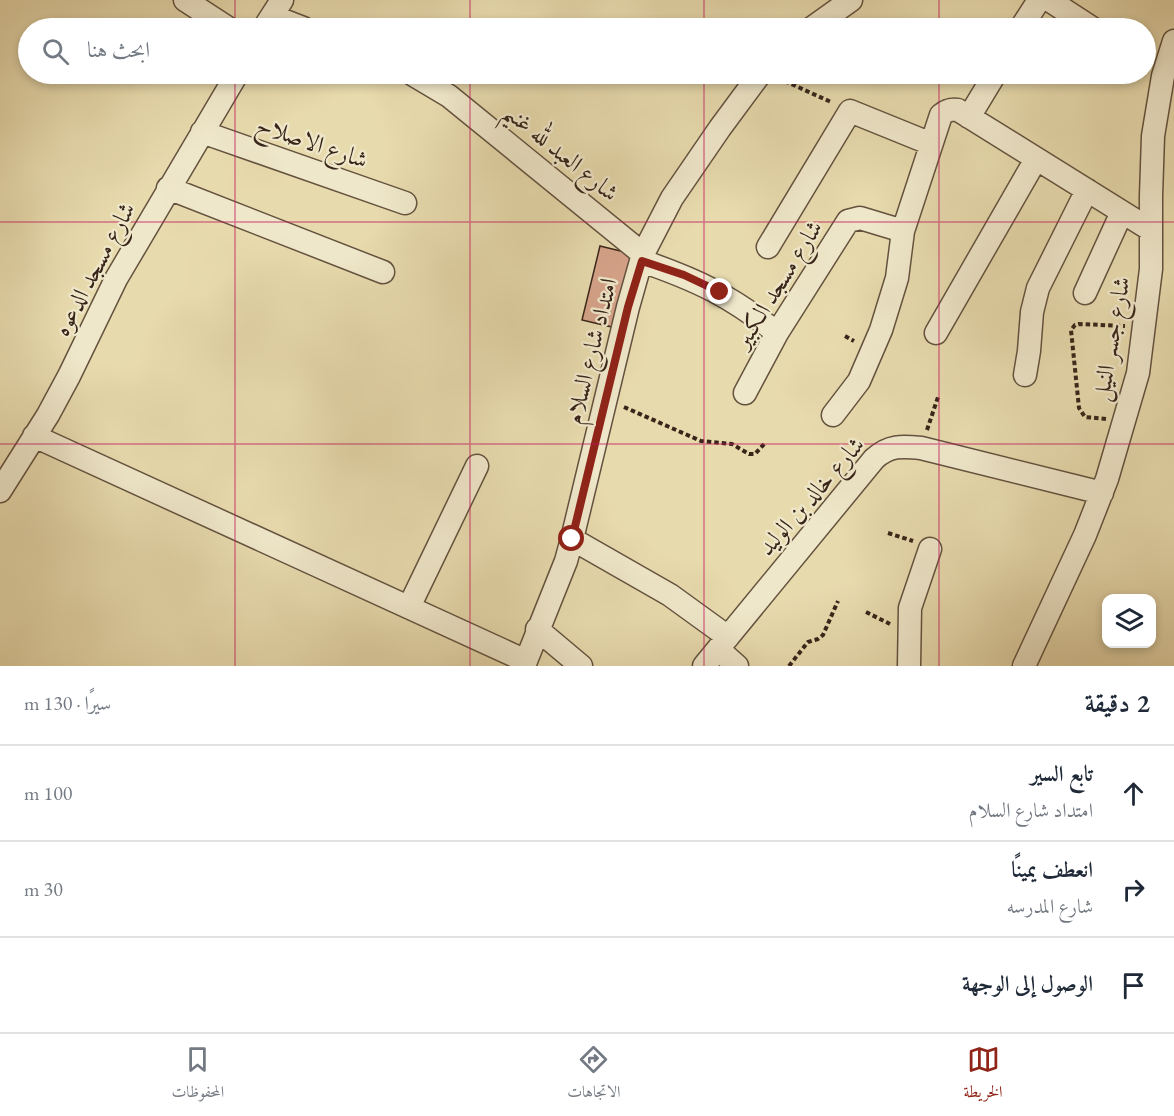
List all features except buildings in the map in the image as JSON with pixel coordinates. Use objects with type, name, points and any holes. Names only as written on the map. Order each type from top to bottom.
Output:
[{"type":"street","points":[[184,0],[212,18]]},
{"type":"street","points":[[826,18],[851,0]]},
{"type":"street","points":[[1028,18],[1039,0]]},
{"type":"street","points":[[1049,0],[1077,18]]},
{"type":"street","name":"شارع جسر النيل","points":[[1156,67],[1174,40]]},
{"type":"street","name":"شارع مسجد الدعوه","points":[[1,486],[69,376],[116,279],[231,84]]},
{"type":"street","name":"شارع العبد لله غنيم","points":[[429,84],[449,96],[643,258]]},
{"type":"street","name":"امتداد شارع السلام","points":[[525,663],[572,539],[643,258],[672,198],[753,84]]},
{"type":"street","points":[[969,117],[988,84]]},
{"type":"street","name":"شارع جسر النيل","points":[[1024,666],[1085,536],[1102,493],[1138,373],[1151,269],[1154,84]]},
{"type":"street","points":[[833,415],[855,387],[874,351],[897,278],[903,231],[941,115],[946,111],[958,110],[1151,230]]},
{"type":"street","points":[[768,247],[850,111],[924,141],[930,147]]},
{"type":"street","name":"شارع الاصلاح","points":[[202,132],[405,203]]},
{"type":"street","points":[[936,333],[1036,159]]},
{"type":"street","points":[[168,188],[383,272]]},
{"type":"street","points":[[1025,375],[1032,312],[1038,288],[1087,190]]},
{"type":"street","points":[[1084,293],[1122,213]]},
{"type":"street","name":"شارع مسجد الكبير","points":[[745,393],[777,333],[848,221],[860,218],[903,231]]},
{"type":"street","points":[[643,258],[720,292],[750,311],[777,333]]},
{"type":"street","points":[[34,436],[409,607],[525,663]]},
{"type":"street","name":"شارع خالد بن الوليد","points":[[717,651],[874,459],[888,448],[899,446],[921,448],[1102,493]]},
{"type":"street","points":[[409,607],[477,466]]},
{"type":"street","points":[[572,539],[670,595],[717,651],[737,666]]},
{"type":"street","points":[[909,666],[910,608],[930,549]]},
{"type":"street","points":[[537,629],[582,666]]},
{"type":"path","points":[[791,84],[850,111]]},
{"type":"path","points":[[1124,419],[1090,419],[1081,414],[1071,330],[1079,324],[1143,327]]},
{"type":"path","points":[[921,448],[938,397]]},
{"type":"path","points":[[607,399],[700,441],[732,444],[752,455],[765,443]]},
{"type":"path","points":[[789,666],[808,642],[823,635],[838,601]]},
{"type":"route","points":[[572,539],[621,345],[628,307],[642,261],[684,275],[720,292]]}]
